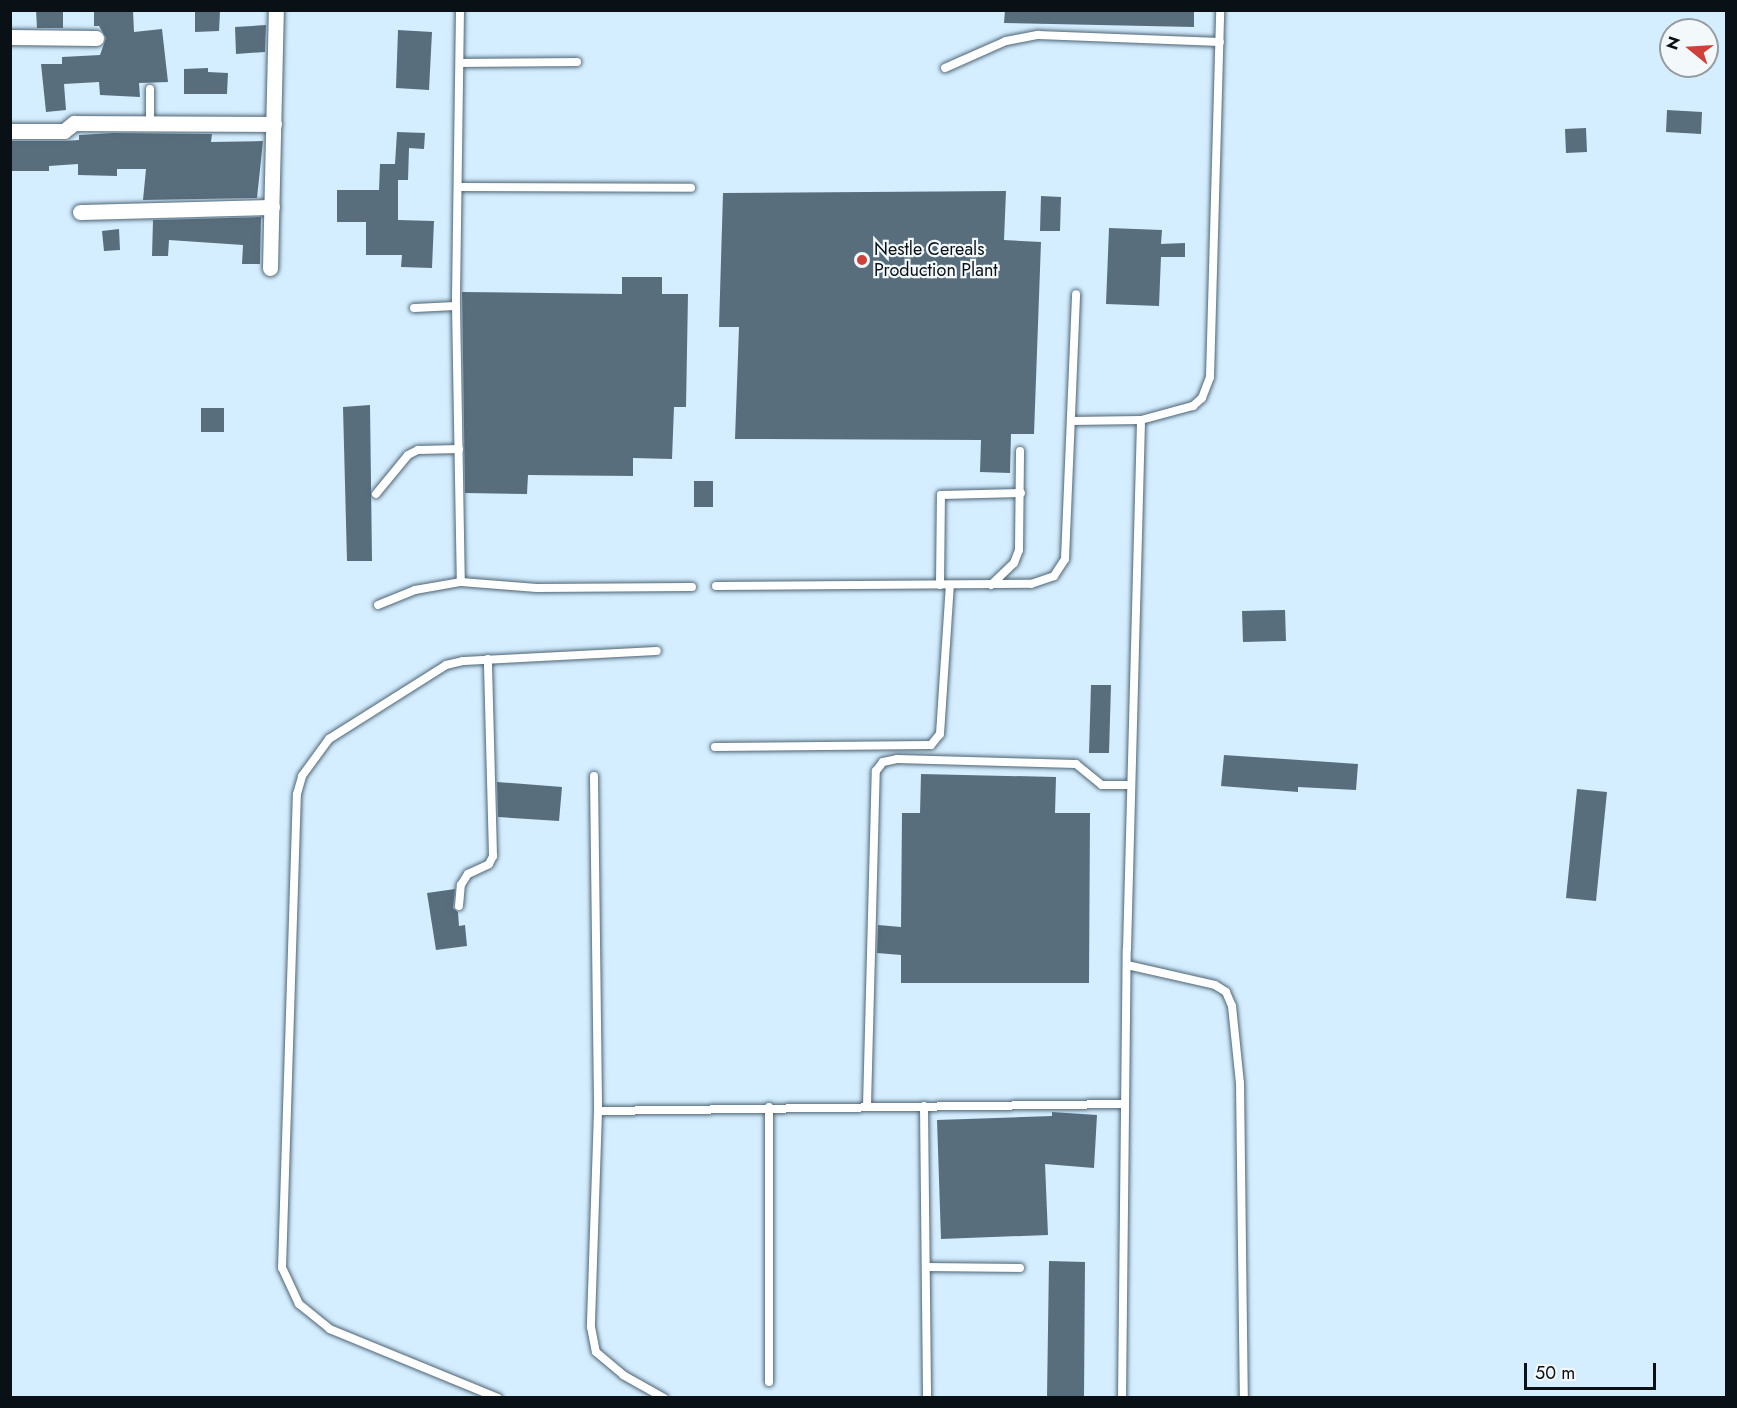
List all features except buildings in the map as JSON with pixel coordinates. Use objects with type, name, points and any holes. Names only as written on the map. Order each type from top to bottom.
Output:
[{"type":"street","points":[[270,268],[276,10]]},
{"type":"street","points":[[10,37],[96,38]]},
{"type":"street","points":[[10,131],[64,131],[74,123],[274,124]]},
{"type":"street","points":[[80,212],[272,207]]},
{"type":"lane","points":[[460,10],[456,306],[461,582]]},
{"type":"lane","points":[[1071,421],[1141,420],[1193,406],[1202,398],[1210,377],[1220,10]]},
{"type":"lane","points":[[945,68],[1006,41],[1038,35],[1220,42]]},
{"type":"lane","points":[[460,63],[577,62]]},
{"type":"lane","points":[[150,89],[150,123]]},
{"type":"lane","points":[[459,187],[691,188]]},
{"type":"lane","points":[[716,586],[1031,584],[1054,576],[1065,559],[1076,294]]},
{"type":"lane","points":[[414,308],[456,306]]},
{"type":"lane","points":[[1122,1398],[1127,965],[1141,420]]},
{"type":"lane","points":[[376,494],[408,455],[418,450],[459,449]]},
{"type":"lane","points":[[991,585],[1014,563],[1019,550],[1020,451]]},
{"type":"lane","points":[[940,585],[941,495],[1021,493]]},
{"type":"lane","points":[[378,605],[415,590],[461,582],[537,588],[692,586]]},
{"type":"lane","points":[[715,747],[931,745],[940,734],[950,585]]},
{"type":"lane","points":[[498,1398],[330,1329],[299,1304],[282,1268],[295,811],[302,776],[329,739],[430,673],[463,661],[657,651]]},
{"type":"lane","points":[[459,906],[461,885],[468,874],[489,864],[494,856],[488,659]]},
{"type":"lane","points":[[867,1107],[876,771],[883,762],[897,759],[1076,765],[1102,785],[1131,785]]},
{"type":"lane","points":[[594,776],[598,1112],[591,1327],[596,1352],[623,1375],[664,1398]]},
{"type":"lane","points":[[1127,965],[1215,985],[1226,992],[1232,1006],[1240,1083],[1244,1398]]},
{"type":"lane","points":[[598,1112],[769,1107],[1125,1104]]},
{"type":"lane","points":[[924,1106],[928,1268],[927,1397]]},
{"type":"lane","points":[[769,1107],[769,1382]]},
{"type":"lane","points":[[928,1268],[1020,1268]]},
{"type":"place","name":"Nestle Cereals Production Plant","points":[[862,260]]}]
